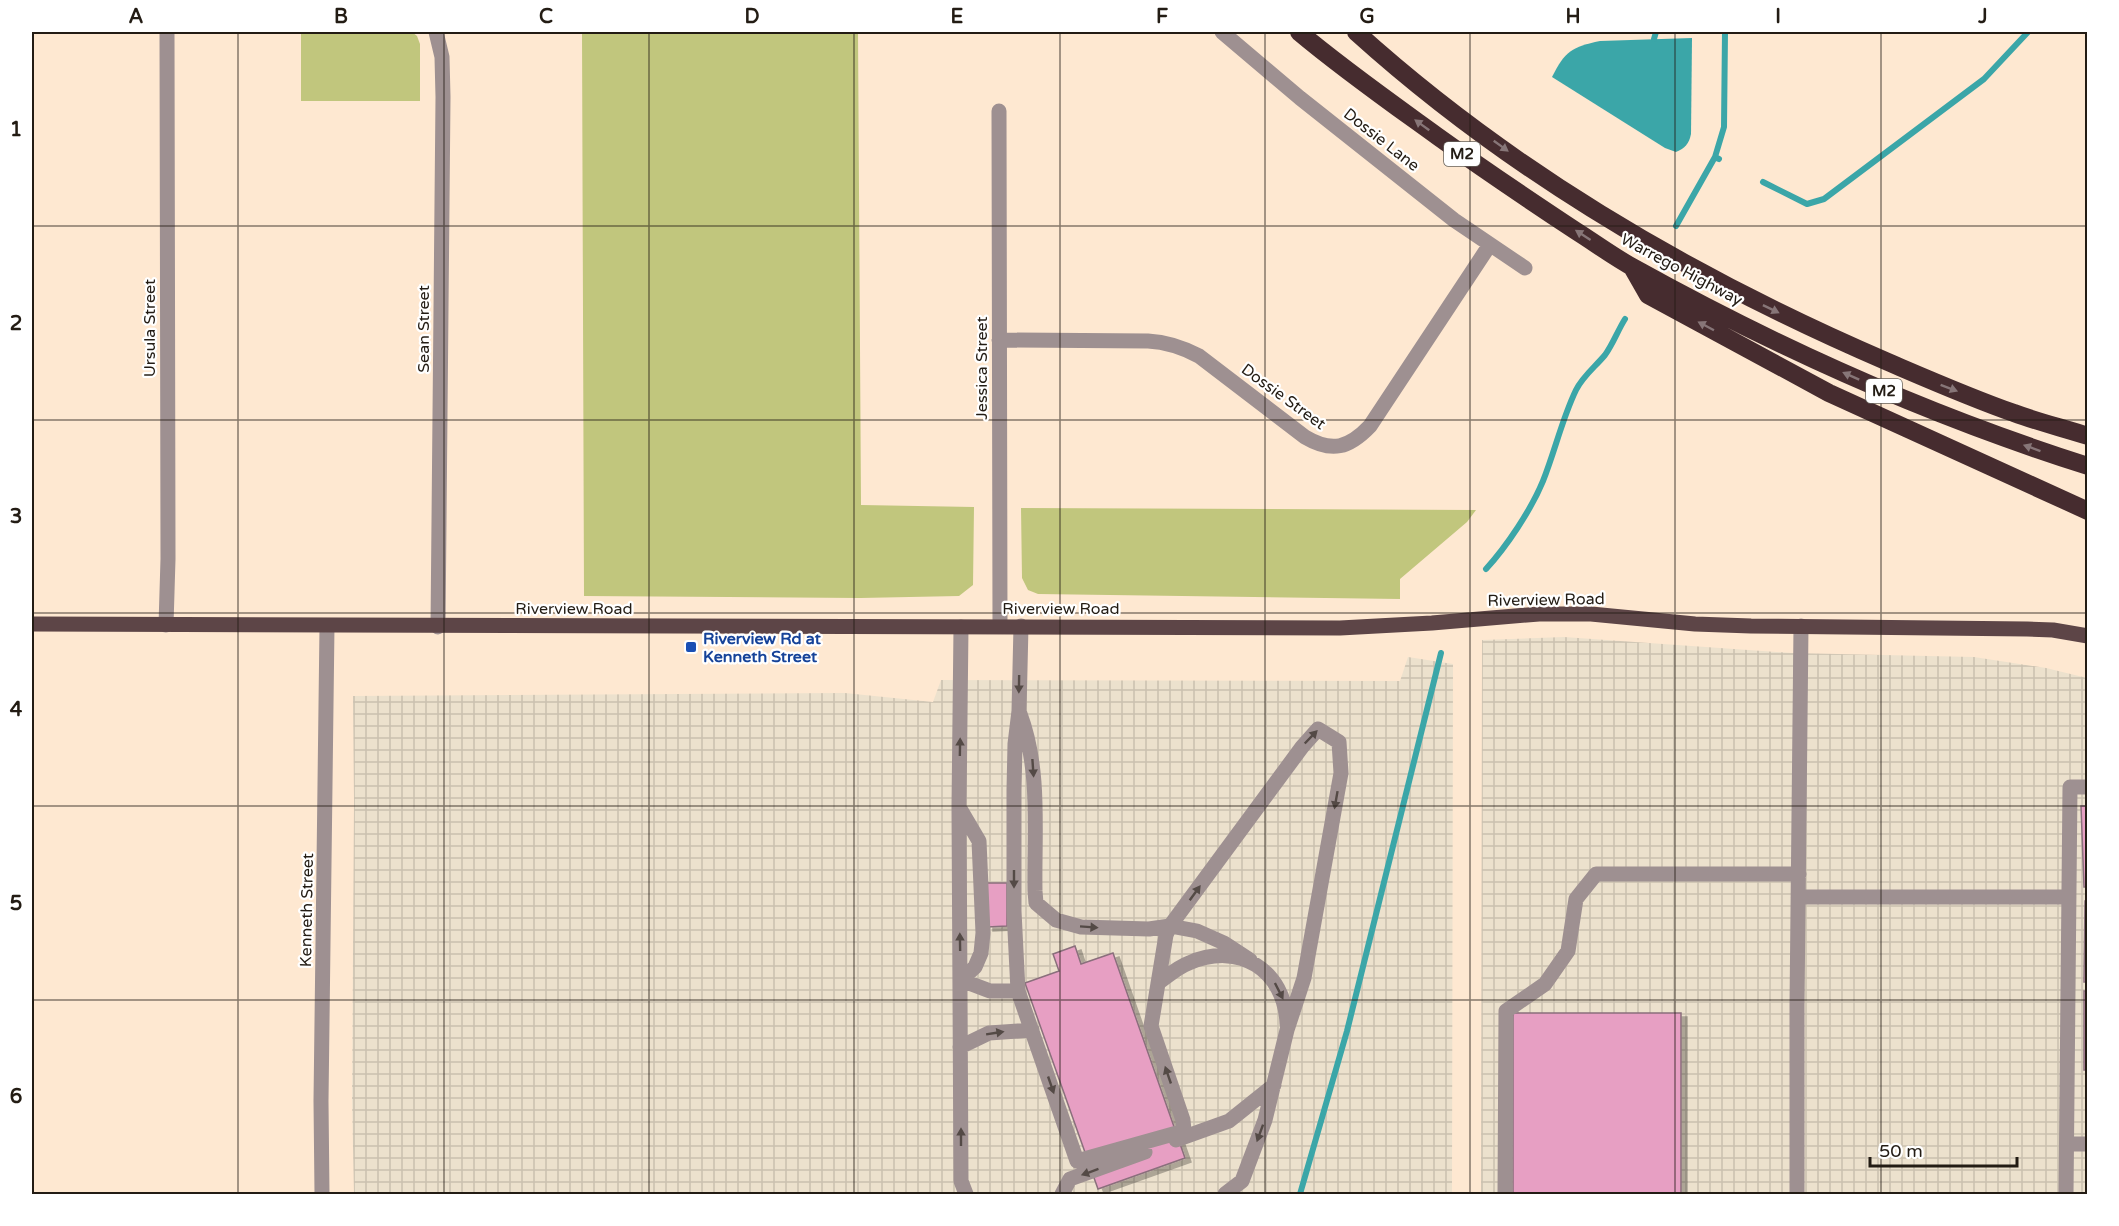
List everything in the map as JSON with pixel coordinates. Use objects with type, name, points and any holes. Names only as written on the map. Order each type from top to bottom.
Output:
[{"type":"highway","name":"Warrego Highway","points":[[1299,32],[1384,98],[1493,177],[1632,267],[1803,355],[1871,385],[1979,428],[2088,466]]},
{"type":"highway","name":"Warrego Highway","points":[[1356,32],[1392,64],[1541,176],[1622,226],[1768,308],[1877,358],[2014,413],[2088,436]]},
{"type":"highway","points":[[1632,267],[1648,295],[1829,393],[2088,511]]},
{"type":"main road","name":"Riverview Road","points":[[32,624],[438,627],[961,627],[1000,625],[1360,627],[1539,614],[1591,614],[1695,624],[2027,628],[2088,636]]},
{"type":"street","name":"Ursula Street","points":[[166,32],[168,559],[166,625]]},
{"type":"street","name":"Sean Street","points":[[436,32],[442,57],[443,87],[438,627]]},
{"type":"street","name":"Dossie Lane","points":[[1222,32],[1300,98],[1454,220],[1489,246],[1525,268]]},
{"type":"street","name":"Jessica Street","points":[[999,111],[1000,625]]},
{"type":"street","name":"Dossie Street","points":[[999,339],[1148,341],[1182,347],[1199,356],[1305,437],[1316,444],[1339,447],[1361,436],[1370,426],[1489,246]]},
{"type":"street","name":"Kenneth Street","points":[[322,1194],[321,1101],[327,626]]},
{"type":"street","points":[[1021,626],[1014,790],[1014,911],[1018,991],[1077,1161],[1184,1131],[1183,1119],[1151,1026],[1166,935],[1170,926],[1318,729],[1339,742],[1341,773],[1304,978],[1287,1030],[1265,1120],[1242,1181],[1225,1194]]},
{"type":"street","points":[[1797,1194],[1801,626]]},
{"type":"street","points":[[961,627],[959,807],[961,1181],[966,1194]]},
{"type":"street","points":[[1019,711],[1027,732],[1034,771],[1036,903],[1056,920],[1081,927],[1149,929],[1170,926],[1197,931],[1224,943],[1250,960],[1272,979],[1286,1008],[1287,1030]]},
{"type":"street","points":[[2066,1194],[2070,787],[2088,787]]},
{"type":"street","points":[[959,807],[979,841],[983,933],[981,952],[975,967],[961,980]]},
{"type":"street","points":[[1505,1194],[1506,1011],[1545,984],[1568,951],[1576,899],[1596,874],[1798,874]]},
{"type":"street","points":[[1798,897],[2069,897]]},
{"type":"street","points":[[1158,983],[1188,963],[1205,958],[1222,956],[1250,960]]},
{"type":"street","points":[[961,980],[990,991],[1018,991]]},
{"type":"street","points":[[960,1047],[989,1033],[1032,1030]]},
{"type":"street","points":[[1062,1194],[1070,1179],[1229,1121],[1274,1085]]},
{"type":"street","points":[[2067,1144],[2088,1144]]},
{"type":"shaded area","points":[[1564,637],[1792,653],[1974,657],[2046,668],[2087,678],[2087,1194],[1481,1194],[1482,640]]},
{"type":"shaded area","points":[[1408,657],[1453,664],[1452,1194],[354,1194],[352,1101],[353,696],[845,693],[933,702],[941,680],[1400,681]]},
{"type":"green space","points":[[301,32],[412,32],[417,36],[420,44],[420,101],[301,101]]},
{"type":"green space","points":[[582,32],[858,32],[861,505],[974,507],[973,585],[959,596],[860,598],[584,596]]},
{"type":"green space","points":[[1021,508],[1476,510],[1467,522],[1400,579],[1400,599],[1038,594],[1028,590],[1022,578]]},
{"type":"water","points":[[1692,38],[1691,134],[1686,145],[1676,152],[1665,148],[1552,77],[1561,61],[1570,52],[1590,43]]},
{"type":"building","points":[[2081,806],[2088,806],[2088,887],[2084,887]]},
{"type":"building","points":[[987,883],[1007,883],[1007,926],[987,927]]},
{"type":"building","points":[[2085,901],[2088,901],[2088,982],[2084,982]]},
{"type":"building","points":[[1075,946],[1081,964],[1113,953],[1185,1158],[1098,1189],[1025,983],[1059,971],[1053,954]]},
{"type":"building","points":[[2084,991],[2088,991],[2088,1070],[2084,1070]]},
{"type":"building","points":[[1513,1013],[1681,1013],[1681,1194],[1513,1194]]},
{"type":"waterway","points":[[1654,39],[1656,32]]},
{"type":"waterway","points":[[1715,157],[1724,127],[1725,32]]},
{"type":"waterway","points":[[1763,182],[1807,204],[1824,199],[1984,79],[2028,32]]},
{"type":"waterway","points":[[1676,226],[1715,157],[1719,159]]},
{"type":"waterway","points":[[1486,569],[1510,539],[1532,504],[1543,481],[1576,390],[1605,355],[1625,319]]},
{"type":"waterway","points":[[1300,1194],[1347,1031],[1441,653]]},
{"type":"place","name":"Riverview Rd at Kenneth Street","points":[[691,647]]}]
